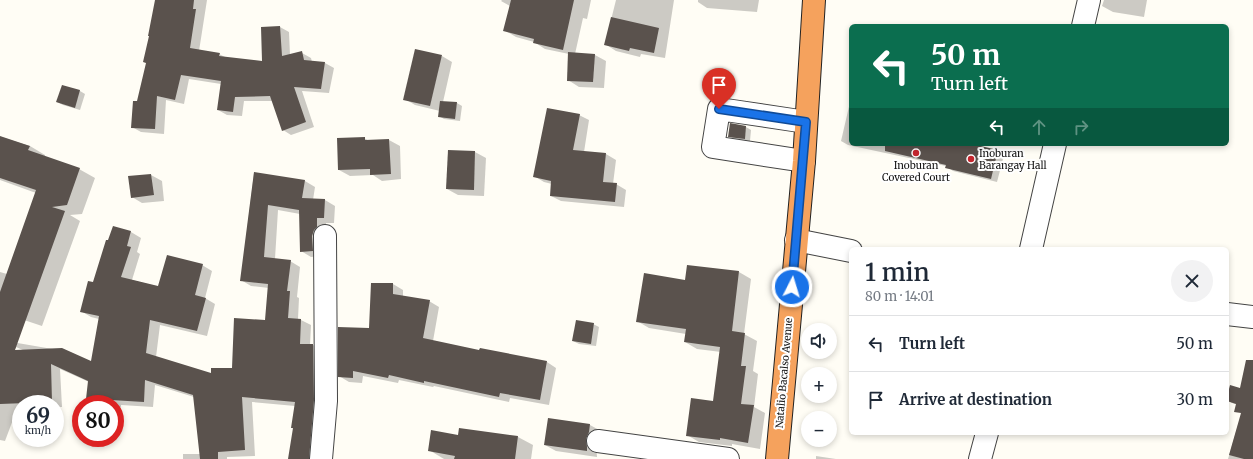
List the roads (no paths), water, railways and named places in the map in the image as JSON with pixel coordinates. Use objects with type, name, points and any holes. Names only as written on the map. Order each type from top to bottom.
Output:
[{"type":"highway","name":"Natalio Bacalso Avenue","points":[[776,459],[804,161],[814,0]]},
{"type":"street","points":[[1083,24],[1089,0]]},
{"type":"street","points":[[804,161],[714,147],[719,109],[806,122]]},
{"type":"street","points":[[1031,247],[1055,146]]},
{"type":"street","points":[[321,459],[326,401],[325,236]]},
{"type":"street","points":[[796,240],[849,251]]},
{"type":"street","points":[[1229,314],[1253,317]]},
{"type":"street","points":[[980,459],[986,435]]},
{"type":"street","points":[[598,441],[728,459]]},
{"type":"place","name":"Inoburan Covered Court","points":[[916,153]]},
{"type":"place","name":"Inoburan Barangay Hall","points":[[971,159]]}]
